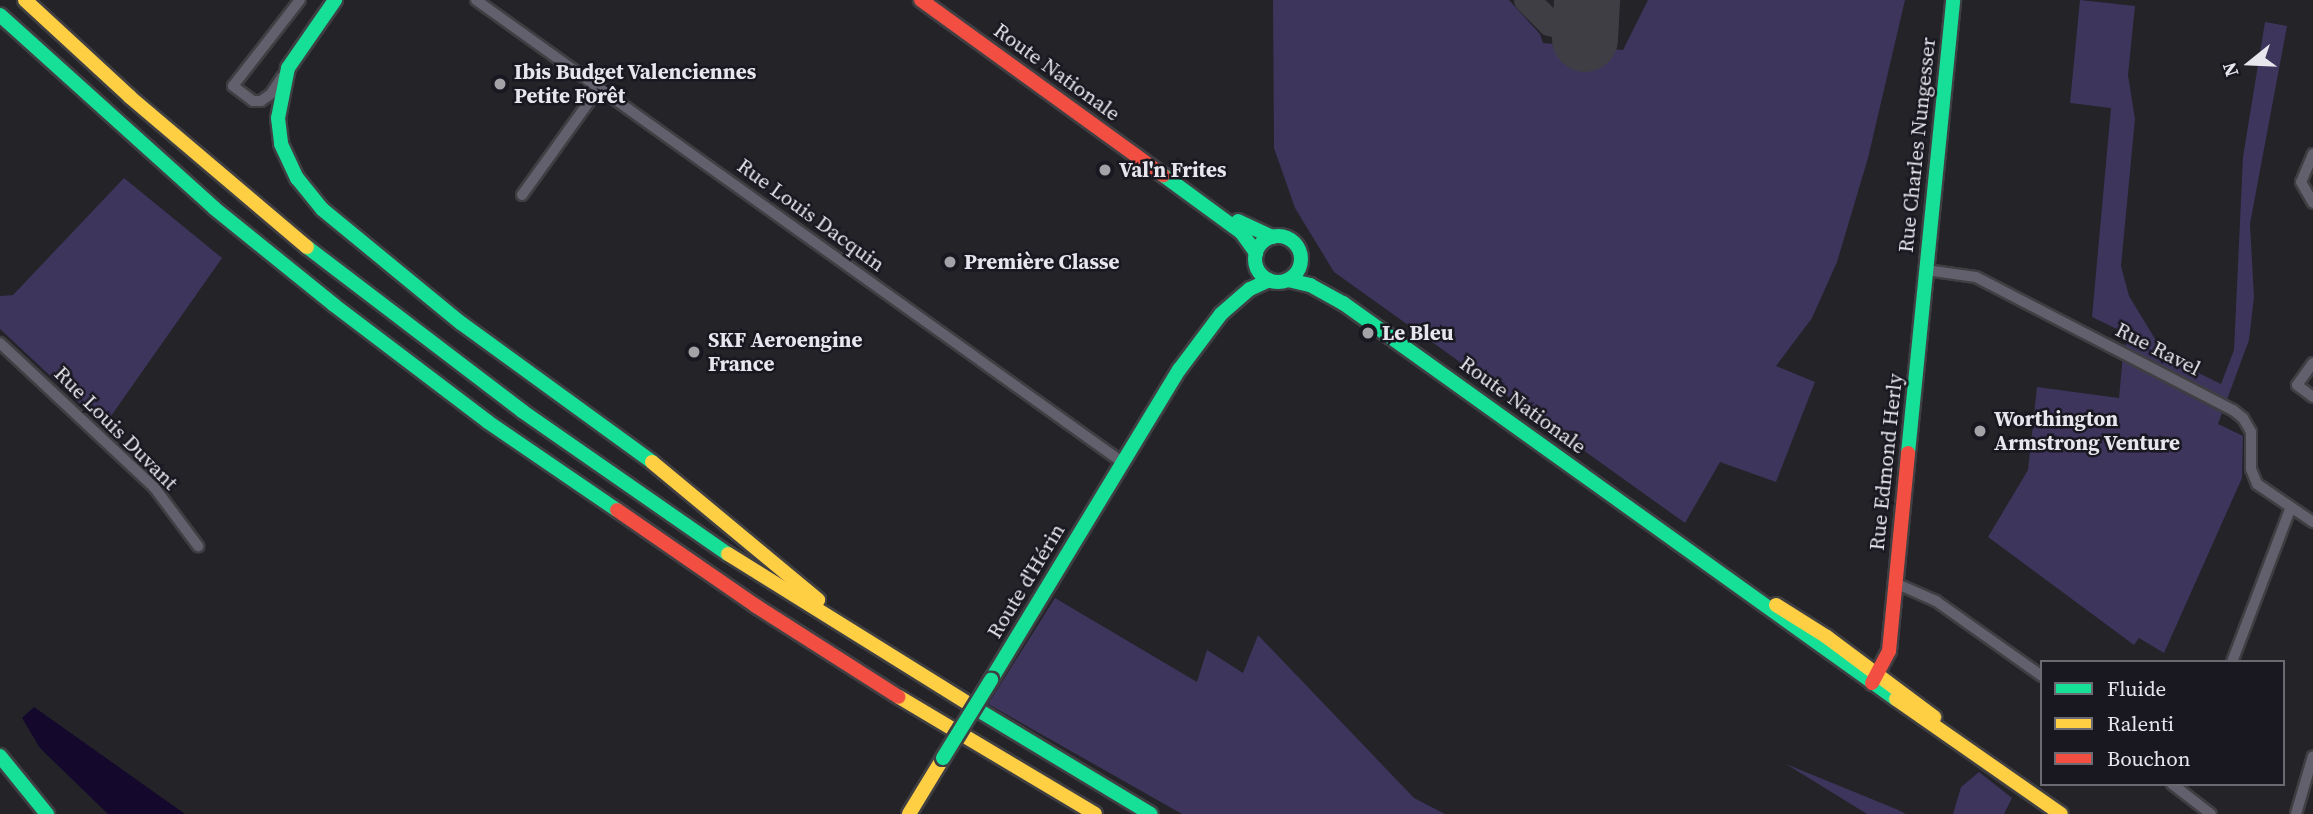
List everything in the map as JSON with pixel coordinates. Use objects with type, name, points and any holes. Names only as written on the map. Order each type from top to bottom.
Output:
[{"type":"main road","points":[[25,0],[221,177],[424,340],[681,523],[904,667],[1151,814]]},
{"type":"main road","points":[[335,0],[288,68],[278,118],[281,144],[297,178],[322,209],[472,331],[680,481],[824,605],[904,667]]},
{"type":"main road","name":"Route Nationale","points":[[920,0],[1241,232],[1256,258]]},
{"type":"main road","name":"Rue Charles Nungesser","points":[[1923,294],[1953,0]]},
{"type":"main road","points":[[0,15],[109,116],[233,224],[488,422],[756,606],[923,712],[1095,814]]},
{"type":"main road","name":"Route Nationale","points":[[1134,153],[1250,229],[1272,237]]},
{"type":"main road","points":[[1301,259],[1298,271],[1288,280],[1269,280],[1261,275],[1256,258],[1262,243],[1272,237],[1291,240],[1315,277],[1343,303]]},
{"type":"main road","name":"Route d'Hérin","points":[[1179,370],[1197,328],[1216,305],[1248,278],[1256,258]]},
{"type":"main road","name":"Route d'Hérin","points":[[909,814],[1179,370],[1221,314],[1250,289],[1269,280]]},
{"type":"main road","name":"Route Nationale","points":[[1288,280],[1310,285],[1343,303],[1728,577],[1814,629],[1870,675],[2061,814]]},
{"type":"main road","name":"Rue Edmond Herly","points":[[1870,675],[1888,657],[1923,294]]},
{"type":"main road","points":[[0,756],[47,814]]},
{"type":"street","points":[[288,68],[271,94],[261,101],[253,101],[233,86],[300,0]]},
{"type":"street","name":"Rue Louis Dacquin","points":[[477,0],[1122,462]]},
{"type":"street","points":[[522,195],[599,88]]},
{"type":"street","points":[[2313,154],[2301,182],[2313,203]]},
{"type":"street","name":"Rue Ravel","points":[[1926,270],[1976,277],[2233,410],[2243,418],[2253,438],[2250,463],[2254,480],[2290,509],[2313,522]]},
{"type":"street","name":"Rue Louis Duvant","points":[[0,343],[154,487],[198,546]]},
{"type":"street","points":[[2313,363],[2297,385],[2313,397]]},
{"type":"street","points":[[2233,660],[2290,509]]},
{"type":"street","points":[[1895,583],[1936,601],[2040,675]]},
{"type":"street","points":[[2296,814],[2313,756]]},
{"type":"street","points":[[2175,786],[2211,814]]},
{"type":"shaded area","points":[[1273,0],[1509,0],[1540,34],[1543,43],[1623,50],[1648,0],[1905,0],[1868,158],[1837,262],[1812,318],[1776,366],[1815,382],[1776,482],[1720,462],[1685,523],[1334,272],[1295,208],[1274,148]]},
{"type":"shaded area","points":[[2080,0],[2135,6],[2128,75],[2135,119],[2121,266],[2129,296],[2166,357],[2221,384],[2234,350],[2243,157],[2265,22],[2287,26],[2250,224],[2254,297],[2249,340],[2218,424],[2243,436],[2242,478],[2164,653],[2139,638],[2134,645],[1988,537],[2028,470],[2037,387],[2119,398],[2125,333],[2092,317],[2111,108],[2070,103]]},
{"type":"shaded area","points":[[124,178],[222,258],[104,426],[0,329],[0,296],[13,295]]},
{"type":"shaded area","points":[[1055,598],[1197,682],[1207,650],[1243,673],[1258,635],[1414,798],[1445,814],[1182,814],[988,704]]},
{"type":"shaded area","points":[[34,707],[185,814],[108,814],[40,748],[22,718]]},
{"type":"shaded area","points":[[1786,764],[1896,809],[1906,814],[1867,814]]},
{"type":"shaded area","points":[[1979,772],[2012,798],[2004,814],[1953,814],[1961,787]]},
{"type":"taxiway","points":[[1527,0],[1550,23],[1559,25],[1576,20],[1585,0]]},
{"type":"runway","points":[[1585,39],[1587,0]]},
{"type":"traffic: fast","points":[[288,68],[335,0]]},
{"type":"traffic: fast","points":[[1908,453],[1953,0]]},
{"type":"traffic: fast","points":[[0,15],[214,208],[334,305],[488,422],[617,510]]},
{"type":"traffic: fast","points":[[288,68],[278,118],[281,144],[297,178],[322,209],[461,323],[652,462]]},
{"type":"traffic: fast","points":[[1163,175],[1241,232],[1256,253]]},
{"type":"traffic: fast","points":[[1238,221],[1272,237]]},
{"type":"traffic: fast","points":[[1278,236],[1294,243],[1301,259],[1294,275],[1278,282],[1262,275],[1255,259],[1262,243],[1278,236]]},
{"type":"traffic: fast","points":[[307,247],[522,411],[728,554]]},
{"type":"traffic: fast","points":[[991,680],[1179,370],[1221,314],[1250,289],[1269,280]]},
{"type":"traffic: fast","points":[[1288,280],[1310,285],[1343,303],[1896,699]]},
{"type":"traffic: fast","points":[[943,758],[991,680]]},
{"type":"traffic: fast","points":[[975,708],[1151,814]]},
{"type":"traffic: fast","points":[[0,756],[47,814]]},
{"type":"traffic: slow","points":[[25,0],[130,97],[307,247]]},
{"type":"traffic: slow","points":[[652,462],[818,600]]},
{"type":"traffic: slow","points":[[728,554],[975,708]]},
{"type":"traffic: slow","points":[[1776,605],[1827,637],[1934,717]]},
{"type":"traffic: slow","points":[[899,697],[1095,814]]},
{"type":"traffic: slow","points":[[1896,699],[2061,814]]},
{"type":"traffic: slow","points":[[909,814],[943,758]]},
{"type":"traffic: jam","points":[[921,0],[1163,175]]},
{"type":"traffic: jam","points":[[1872,683],[1889,651],[1908,453]]},
{"type":"traffic: jam","points":[[617,510],[756,606],[899,697]]},
{"type":"place","name":"Ibis Budget Valenciennes Petite Forêt","points":[[500,84]]},
{"type":"place","name":"Val'n Frites","points":[[1105,170]]},
{"type":"place","name":"Première Classe","points":[[950,262]]},
{"type":"place","name":"Le Bleu","points":[[1368,333]]},
{"type":"place","name":"SKF Aeroengine France","points":[[694,352]]},
{"type":"place","name":"Worthington Armstrong Venture","points":[[1980,431]]}]
